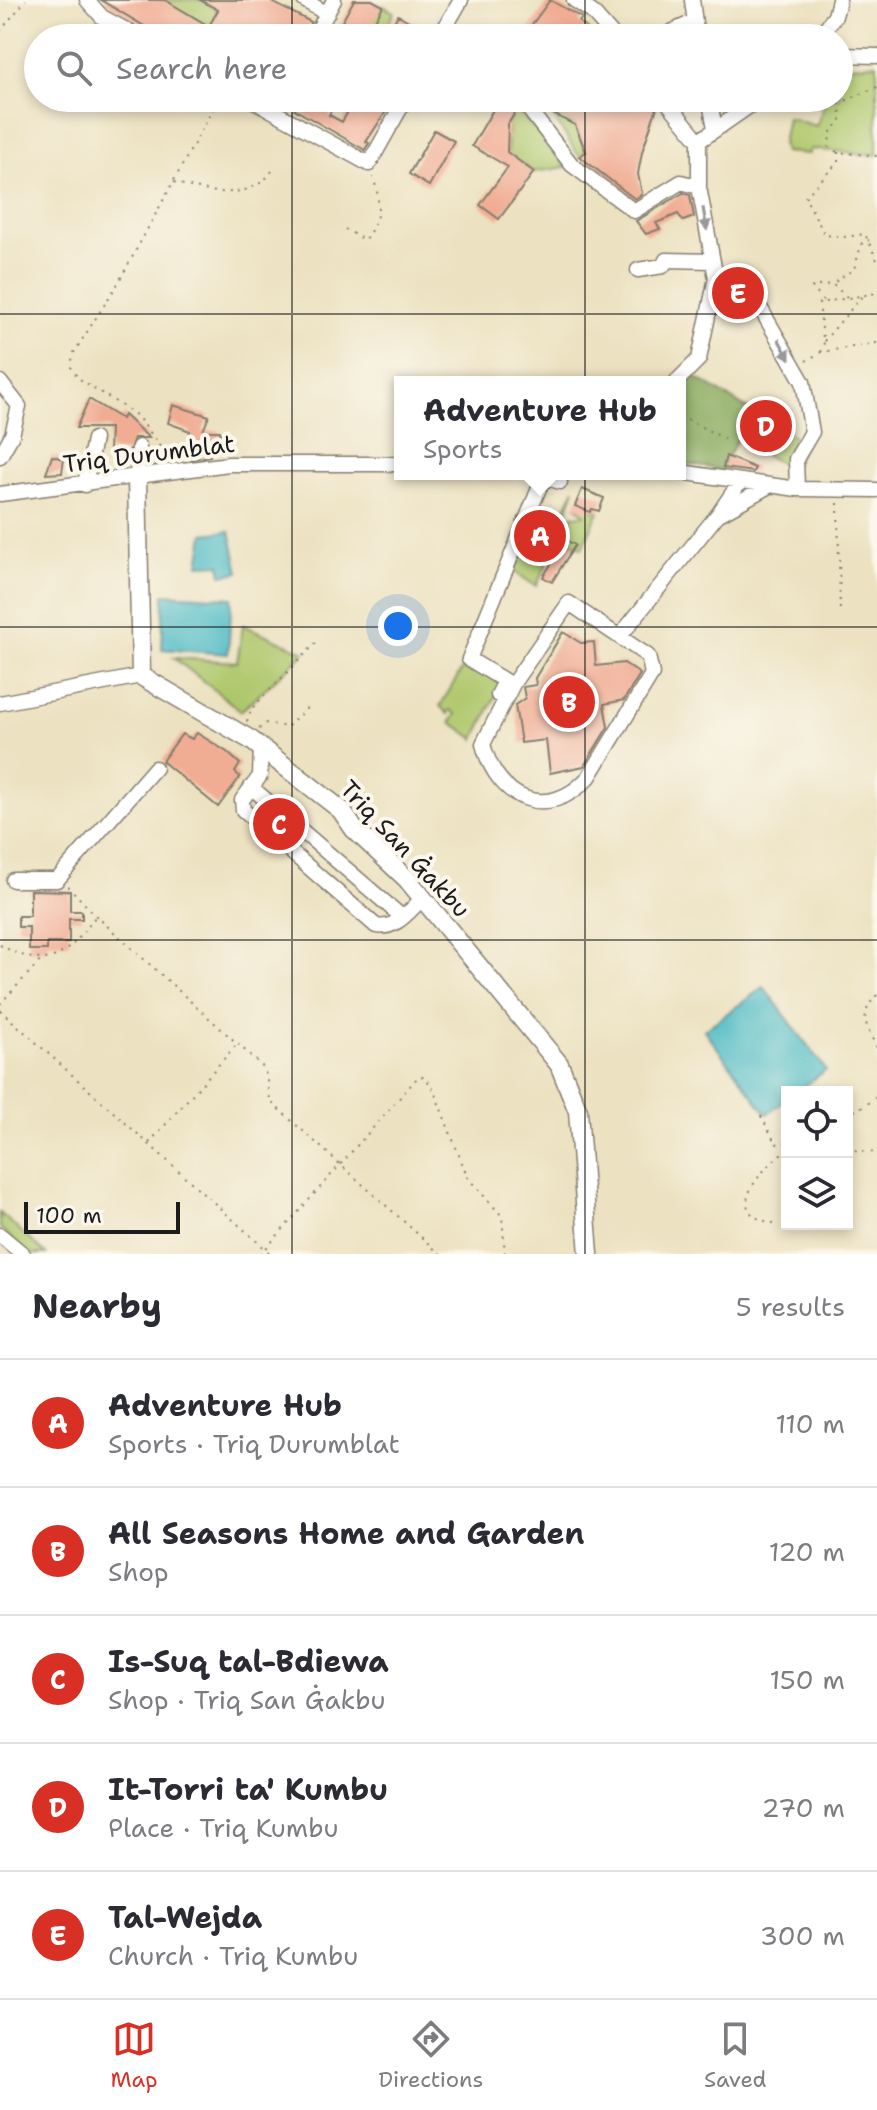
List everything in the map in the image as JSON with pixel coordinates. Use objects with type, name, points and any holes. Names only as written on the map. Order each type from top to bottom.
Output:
[{"type":"main road","points":[[137,477],[141,676]]},
{"type":"main road","name":"Triq San Ġakbu","points":[[141,676],[251,741],[341,810],[423,898],[559,1064],[571,1088],[580,1132],[589,1254]]},
{"type":"street","points":[[304,0],[330,7]]},
{"type":"street","points":[[449,24],[461,0]]},
{"type":"street","points":[[574,0],[603,24]]},
{"type":"street","points":[[689,24],[693,22],[692,0]]},
{"type":"street","points":[[829,24],[835,16],[839,0]]},
{"type":"street","points":[[91,3],[121,24]]},
{"type":"street","points":[[853,55],[877,56]]},
{"type":"street","points":[[275,112],[369,164],[398,112]]},
{"type":"street","points":[[531,112],[572,165],[627,203],[681,182],[699,187]]},
{"type":"street","points":[[675,112],[699,141],[699,187],[716,278],[699,359],[682,376]]},
{"type":"street","points":[[712,112],[715,128]]},
{"type":"street","points":[[699,141],[740,112]]},
{"type":"street","points":[[638,270],[663,266],[666,260],[713,261]]},
{"type":"street","points":[[716,278],[747,285],[803,382],[812,432],[796,459],[797,489]]},
{"type":"street","points":[[0,382],[19,406],[12,435],[0,456]]},
{"type":"street","points":[[85,485],[94,439]]},
{"type":"street","points":[[137,477],[139,447]]},
{"type":"street","name":"Triq Durumblat","points":[[0,494],[229,464],[394,464]]},
{"type":"street","points":[[686,473],[797,489],[877,490]]},
{"type":"street","points":[[475,742],[505,681],[469,659],[544,480]]},
{"type":"street","points":[[554,480],[560,482]]},
{"type":"street","points":[[620,636],[719,513],[740,482]]},
{"type":"street","points":[[719,513],[769,486]]},
{"type":"street","points":[[569,603],[620,636],[648,656],[652,674],[589,777],[579,788],[558,800],[538,802],[518,797],[489,767],[483,744],[514,682],[569,603]]},
{"type":"street","points":[[0,703],[141,676]]},
{"type":"street","points":[[251,741],[262,766],[242,800],[243,810],[361,916],[386,928],[423,898]]},
{"type":"street","points":[[13,880],[57,880],[155,768]]},
{"type":"street","points":[[251,787],[402,917]]},
{"type":"street","points":[[0,1235],[19,1252]]},
{"type":"path","points":[[0,31],[26,0]]},
{"type":"path","points":[[853,97],[877,87]]},
{"type":"path","points":[[171,470],[157,441],[136,415],[78,378],[71,367],[73,354],[117,285],[211,112]]},
{"type":"path","points":[[840,112],[841,121],[830,133],[829,147],[838,152],[877,156]]},
{"type":"path","points":[[838,152],[838,162],[805,197],[825,235],[846,237],[865,234],[877,260]]},
{"type":"path","points":[[345,229],[364,240],[371,232],[380,196],[369,164]]},
{"type":"path","points":[[173,181],[227,195],[266,180],[272,171]]},
{"type":"path","points":[[823,302],[812,287],[832,284],[854,269],[862,243],[870,240]]},
{"type":"path","points":[[832,284],[848,298]]},
{"type":"path","points":[[824,342],[817,307],[823,302],[877,293]]},
{"type":"path","points":[[821,352],[824,342],[863,295]]},
{"type":"path","points":[[792,364],[801,363],[821,352],[877,343]]},
{"type":"path","points":[[686,419],[729,441]]},
{"type":"path","points":[[838,490],[840,615]]},
{"type":"path","points":[[251,741],[252,708],[318,641]]},
{"type":"path","points":[[251,741],[266,723],[287,727],[311,704]]},
{"type":"path","points":[[60,877],[96,916],[265,1070],[268,1095],[273,1104],[440,1254]]},
{"type":"path","points":[[0,945],[25,958],[42,959],[74,947],[96,916]]},
{"type":"path","points":[[0,1004],[42,959]]},
{"type":"path","points":[[877,995],[864,1012],[863,1021],[877,1048]]},
{"type":"path","points":[[0,1010],[271,1254]]},
{"type":"path","points":[[148,1143],[238,1043]]},
{"type":"path","points":[[261,1254],[407,1085],[413,1079],[424,1077],[441,1105],[468,1178],[502,1216],[505,1254]]},
{"type":"path","points":[[853,1111],[877,1095]]},
{"type":"path","points":[[761,1116],[776,1144],[781,1143]]},
{"type":"path","points":[[853,1150],[877,1153]]},
{"type":"path","points":[[774,1223],[755,1219],[747,1201],[763,1168],[781,1154]]},
{"type":"path","points":[[871,1154],[877,1158]]},
{"type":"green space","points":[[162,0],[201,0],[218,11],[211,24],[204,24]]},
{"type":"green space","points":[[383,6],[394,12],[391,24],[371,24]]},
{"type":"green space","points":[[877,63],[877,155],[810,149],[809,154],[784,152],[782,143],[787,117],[816,126],[822,112],[853,112],[853,66]]},
{"type":"green space","points":[[515,112],[520,112],[566,167],[534,172],[508,154],[508,124]]},
{"type":"green space","points":[[557,115],[575,125],[586,152],[579,156],[554,118]]},
{"type":"green space","points":[[692,375],[751,411],[722,470],[686,464],[686,380]]},
{"type":"green space","points":[[782,429],[804,442],[793,469],[764,455]]},
{"type":"green space","points":[[575,488],[561,533],[546,554],[546,566],[536,586],[507,567],[532,510],[559,522]]},
{"type":"green space","points":[[577,507],[599,511],[582,548],[565,538],[572,516],[585,515]]},
{"type":"green space","points":[[243,625],[305,652],[241,711],[174,658],[237,662]]},
{"type":"green space","points":[[467,661],[502,682],[475,739],[451,722],[456,714],[450,710],[448,714],[440,706]]},
{"type":"green space","points":[[0,1213],[46,1254],[29,1254],[0,1228]]},
{"type":"water","points":[[230,531],[239,572],[222,575],[220,564],[199,565],[204,534]]},
{"type":"water","points":[[164,594],[232,598],[228,654],[162,649]]},
{"type":"water","points":[[764,987],[826,1070],[805,1086],[781,1086],[781,1104],[767,1114],[704,1030]]},
{"type":"building","points":[[101,0],[165,0],[206,24],[141,24]]},
{"type":"building","points":[[200,0],[268,0],[311,22],[210,24],[218,10]]},
{"type":"building","points":[[354,0],[372,0],[383,6],[373,24],[341,24]]},
{"type":"building","points":[[550,0],[582,18],[579,22],[582,24],[532,24]]},
{"type":"building","points":[[398,15],[414,24],[393,24]]},
{"type":"building","points":[[299,112],[330,112],[329,115],[342,122],[348,112],[386,112],[366,142],[369,143],[365,150]]},
{"type":"building","points":[[492,112],[515,112],[508,124],[507,152],[534,172],[499,219],[480,205],[508,167],[472,146]]},
{"type":"building","points":[[549,112],[655,112],[638,174],[642,194],[635,199],[579,156],[586,152],[575,125]]},
{"type":"building","points":[[434,130],[454,141],[429,186],[409,174]]},
{"type":"building","points":[[683,193],[690,195],[694,217],[683,221],[678,214],[656,223],[660,229],[646,234],[636,221]]},
{"type":"building","points":[[89,399],[122,419],[124,415],[149,438],[134,438],[129,452],[109,451],[110,428],[76,428]]},
{"type":"building","points":[[755,404],[785,423],[773,441],[762,435],[758,444],[749,443],[754,429],[744,423]]},
{"type":"building","points":[[173,405],[209,416],[203,431],[220,431],[221,448],[209,450],[210,456],[192,459],[190,431],[168,423]]},
{"type":"building","points":[[52,456],[64,459],[62,473],[46,474]]},
{"type":"building","points":[[726,456],[755,468],[753,472],[723,468]]},
{"type":"building","points":[[582,489],[604,498],[599,511],[592,509],[590,512],[575,506]]},
{"type":"building","points":[[566,540],[575,545],[552,582],[543,577]]},
{"type":"building","points":[[563,632],[581,643],[594,642],[596,666],[624,663],[640,674],[624,700],[604,704],[608,727],[584,766],[550,773],[546,740],[521,743],[515,705],[525,698],[523,687],[536,685],[535,678]]},
{"type":"building","points":[[197,733],[240,764],[235,772],[240,777],[218,807],[162,761],[182,734],[192,739]]},
{"type":"building","points":[[30,890],[70,891],[70,911],[82,911],[82,919],[69,919],[69,943],[47,943],[47,950],[29,950],[29,927],[18,927],[18,916],[30,916]]},
{"type":"place","name":"Tal-Wejda","points":[[738,293]]},
{"type":"place","name":"It-Torri ta' Kumbu","points":[[766,426]]},
{"type":"place","name":"Adventure Hub","points":[[540,536]]},
{"type":"place","name":"All Seasons Home and Garden","points":[[569,702]]},
{"type":"place","name":"Is-Suq tal-Bdiewa","points":[[279,824]]}]
